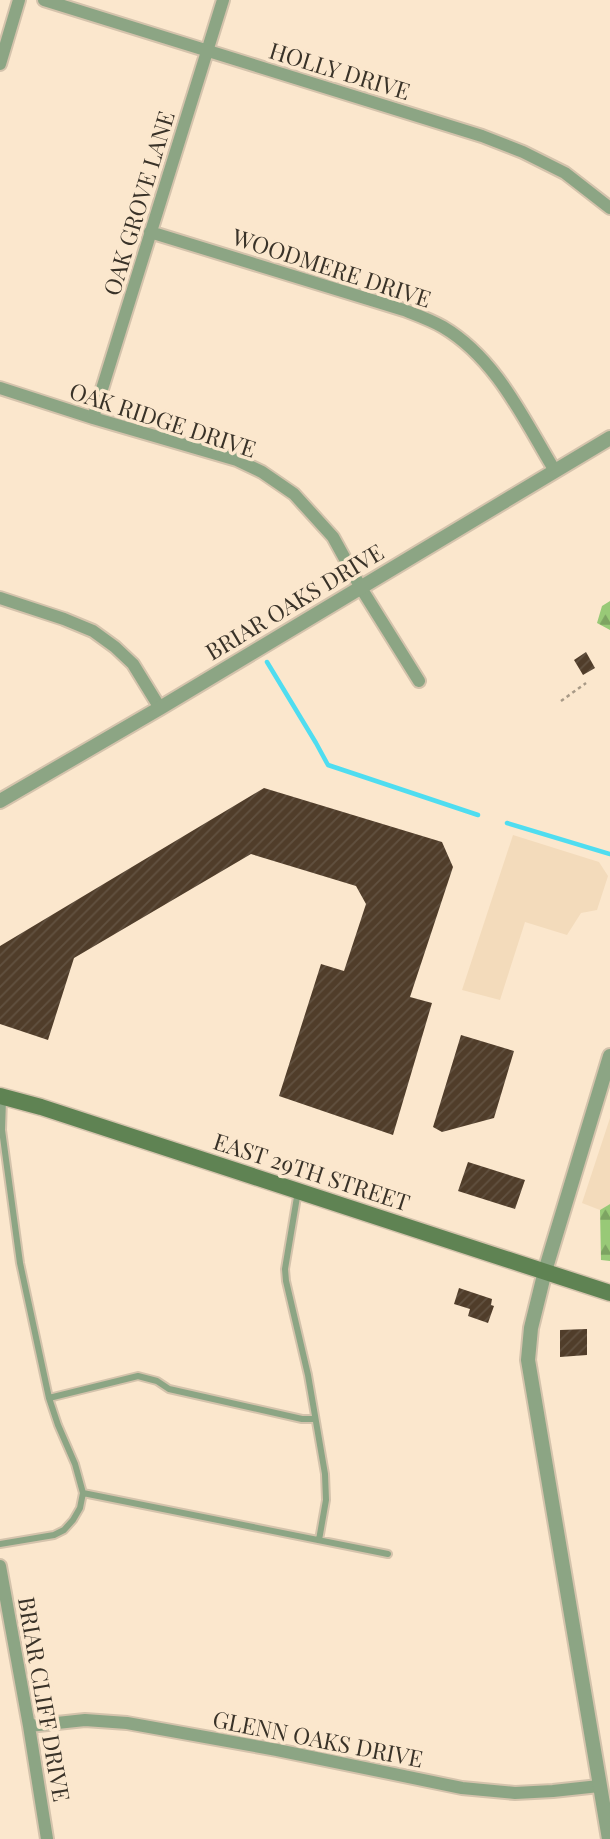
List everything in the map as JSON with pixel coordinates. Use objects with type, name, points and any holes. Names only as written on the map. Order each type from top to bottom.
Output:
[{"type":"main road","name":"EAST 29TH STREET","points":[[2,1097],[41,1107],[610,1293]]},
{"type":"street","points":[[0,64],[19,0]]},
{"type":"street","name":"HOLLY DRIVE","points":[[44,0],[482,136],[565,173],[610,208]]},
{"type":"street","name":"OAK GROVE LANE","points":[[93,418],[223,0]]},
{"type":"street","name":"WOODMERE DRIVE","points":[[150,232],[404,310],[444,327],[487,364],[507,391],[555,471]]},
{"type":"street","name":"OAK RIDGE DRIVE","points":[[0,388],[237,460],[262,472],[294,494],[333,537],[361,588],[419,681]]},
{"type":"street","name":"BRIAR OAKS DRIVE","points":[[0,802],[610,438]]},
{"type":"street","points":[[0,598],[93,631],[132,664],[160,708]]},
{"type":"street","points":[[609,1839],[528,1360],[531,1328],[545,1271],[610,1056]]},
{"type":"street","name":"BRIAR CLIFF DRIVE","points":[[0,1566],[47,1839]]},
{"type":"street","name":"GLENN OAKS DRIVE","points":[[29,1726],[85,1720],[127,1723],[462,1788],[515,1793],[599,1786]]},
{"type":"lane","points":[[0,1544],[54,1535],[64,1530],[80,1508],[83,1493],[75,1464],[49,1398],[20,1263],[2,1130],[2,1097]]},
{"type":"lane","points":[[298,1191],[285,1269],[308,1375],[326,1487],[319,1540]]},
{"type":"lane","points":[[49,1398],[138,1376],[157,1381],[169,1388],[302,1419],[315,1419]]},
{"type":"lane","points":[[83,1493],[388,1554]]},
{"type":"path","points":[[561,701],[586,683]]},
{"type":"shaded area","points":[[513,835],[599,862],[608,876],[597,910],[581,913],[567,935],[525,922],[500,1000],[462,990]]},
{"type":"shaded area","points":[[610,1118],[610,1204],[600,1210],[582,1203]]},
{"type":"green space","points":[[610,601],[610,630],[597,623],[602,606]]},
{"type":"green space","points":[[610,1204],[610,1261],[601,1260],[600,1210]]},
{"type":"building","points":[[586,652],[595,668],[583,675],[574,660]]},
{"type":"building","points":[[264,788],[442,842],[453,867],[410,997],[432,1003],[393,1135],[279,1096],[321,964],[344,971],[366,904],[356,886],[251,854],[74,958],[48,1040],[0,1024],[0,946]]},
{"type":"building","points":[[461,1035],[514,1051],[494,1118],[442,1132],[433,1127]]},
{"type":"building","points":[[468,1162],[525,1180],[515,1209],[458,1191]]},
{"type":"building","points":[[459,1288],[492,1299],[491,1305],[494,1306],[488,1323],[468,1316],[470,1309],[454,1304]]},
{"type":"building","points":[[587,1329],[587,1355],[560,1357],[560,1330]]},
{"type":"waterway","points":[[267,662],[328,765],[478,815]]},
{"type":"waterway","points":[[507,823],[610,854]]}]
